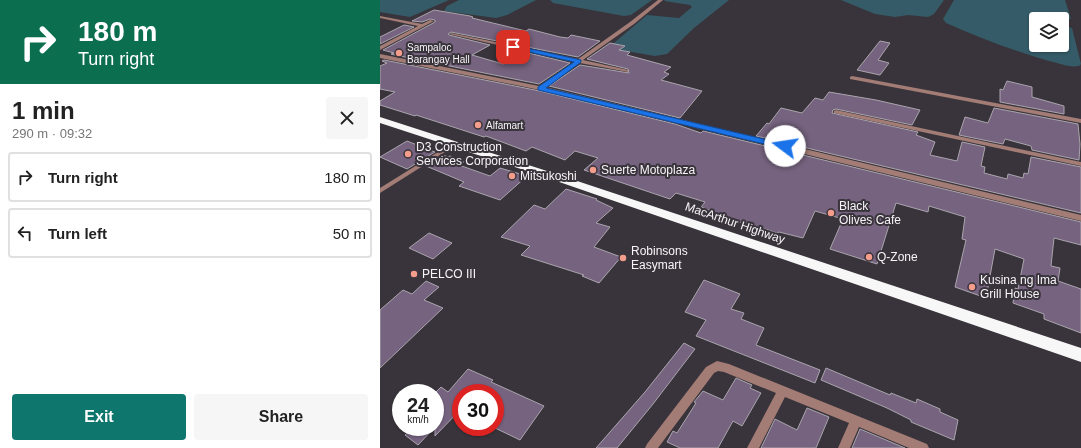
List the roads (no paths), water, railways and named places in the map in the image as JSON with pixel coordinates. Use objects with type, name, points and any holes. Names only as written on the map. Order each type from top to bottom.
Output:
[{"type":"highway","name":"MacArthur Highway","points":[[380,120],[1081,355]]},
{"type":"street","points":[[540,88],[618,35],[661,0]]},
{"type":"street","points":[[380,17],[423,26]]},
{"type":"street","points":[[380,48],[432,21]]},
{"type":"street","points":[[451,34],[626,71]]},
{"type":"street","points":[[380,56],[540,88],[1081,218]]},
{"type":"street","points":[[852,78],[1081,121]]},
{"type":"street","points":[[836,112],[1081,164]]},
{"type":"street","points":[[380,191],[454,144]]},
{"type":"street","points":[[651,448],[710,370],[717,366],[725,367],[783,390],[923,448]]},
{"type":"street","points":[[753,448],[783,390]]},
{"type":"street","points":[[844,448],[856,420]]},
{"type":"water","points":[[380,0],[449,0],[410,17],[380,12]]},
{"type":"water","points":[[459,0],[536,0],[507,15],[496,18],[444,11],[447,6]]},
{"type":"water","points":[[550,0],[652,0],[631,15],[624,16],[553,3]]},
{"type":"water","points":[[729,0],[694,28],[667,54],[655,56],[608,48],[647,15],[679,18],[692,7],[690,5],[664,1]]},
{"type":"water","points":[[841,0],[944,0],[934,14],[928,17],[908,15],[895,17],[875,14]]},
{"type":"water","points":[[954,0],[1065,0],[1069,12],[1029,12],[1029,52],[1069,52],[1069,27],[1072,28],[1081,64],[1079,66],[1068,66],[1036,57],[972,34],[946,23],[943,19]]},
{"type":"place","name":"Sampaloc Barangay Hall","points":[[399,53]]},
{"type":"place","name":"Alfamart","points":[[478,125]]},
{"type":"place","name":"D3 Construction Services Corporation","points":[[408,154]]},
{"type":"place","name":"Suerte Motoplaza","points":[[593,170]]},
{"type":"place","name":"Mitsukoshi","points":[[512,176]]},
{"type":"place","name":"Black Olives Cafe","points":[[831,213]]},
{"type":"place","name":"Q-Zone","points":[[869,257]]},
{"type":"place","name":"Robinsons Easymart","points":[[623,258]]},
{"type":"place","name":"PELCO III","points":[[414,274]]},
{"type":"place","name":"Kusina ng Ima Grill House","points":[[972,287]]}]
